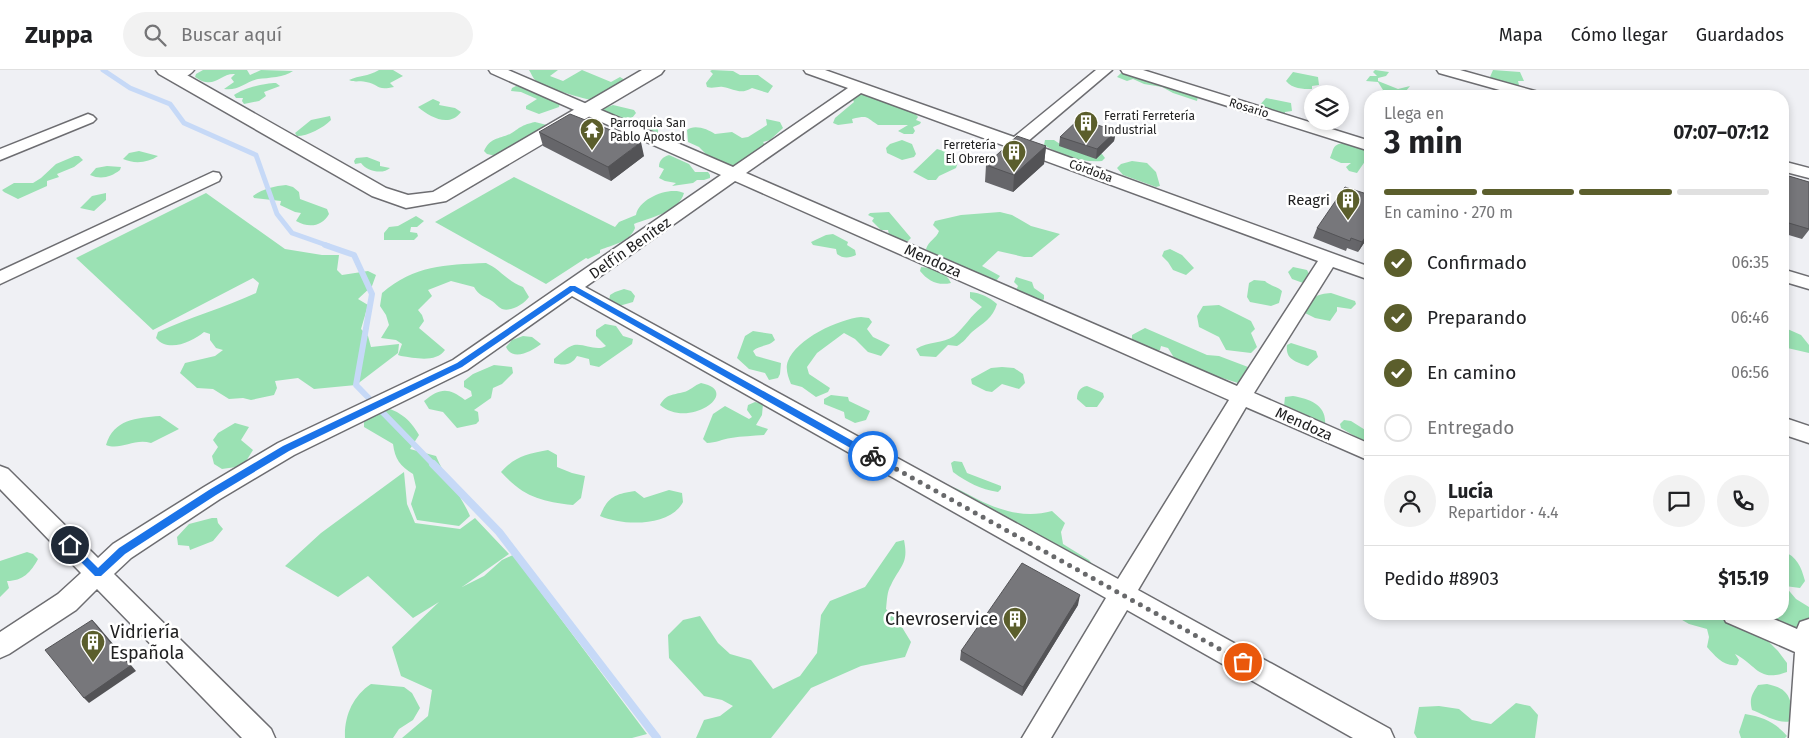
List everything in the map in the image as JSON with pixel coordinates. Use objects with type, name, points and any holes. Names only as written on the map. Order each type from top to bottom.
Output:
[{"type":"street","name":"Mendoza","points":[[496,70],[1364,451]]},
{"type":"street","points":[[175,72],[379,192],[406,202],[439,197],[585,109],[655,70]]},
{"type":"street","name":"Córdoba","points":[[810,70],[1016,143],[1364,272]]},
{"type":"street","points":[[1016,143],[1105,70]]},
{"type":"street","name":"Rosario","points":[[1128,70],[1364,144]]},
{"type":"street","points":[[1444,70],[1516,90]]},
{"type":"street","name":"Delfín Benítez","points":[[98,574],[122,551],[212,493],[286,449],[460,365],[859,87]]},
{"type":"street","points":[[0,155],[88,119]]},
{"type":"street","points":[[1789,168],[1809,173]]},
{"type":"street","points":[[0,278],[213,177]]},
{"type":"street","points":[[1036,738],[1241,397],[1329,259]]},
{"type":"street","points":[[1789,276],[1809,283]]},
{"type":"street","points":[[572,288],[1380,738]]},
{"type":"street","points":[[1789,428],[1809,435]]},
{"type":"street","points":[[0,475],[261,738]]},
{"type":"street","points":[[0,646],[67,602],[98,574]]},
{"type":"street","points":[[1754,620],[1809,638],[1803,738]]},
{"type":"green space","points":[[203,70],[247,70],[250,75],[261,70],[293,71],[281,76],[258,79],[238,88],[224,89],[234,82],[231,78],[235,74],[207,82],[195,77],[196,74]]},
{"type":"green space","points":[[379,70],[393,70],[403,76],[390,83],[394,87],[388,88],[380,88],[364,81],[349,80],[371,74]]},
{"type":"green space","points":[[529,70],[558,70],[550,76],[563,81],[582,70],[611,82],[620,77],[625,80],[624,89],[598,100],[586,99],[540,83],[534,79]]},
{"type":"green space","points":[[1375,70],[1389,72],[1386,76],[1378,78],[1378,81],[1398,89],[1410,86],[1407,90],[1383,90],[1378,82],[1366,81],[1370,76],[1377,76],[1373,72]]},
{"type":"green space","points":[[1493,70],[1520,72],[1524,81],[1518,81],[1519,85],[1500,83],[1490,77]]},
{"type":"green space","points":[[710,71],[733,71],[740,75],[758,75],[773,86],[768,93],[752,88],[741,91],[723,87],[707,87],[706,83],[713,74]]},
{"type":"green space","points":[[1293,72],[1318,77],[1319,85],[1304,85],[1304,89],[1301,89],[1292,86],[1286,81]]},
{"type":"green space","points":[[1121,73],[1130,73],[1198,96],[1197,101],[1162,87],[1144,84],[1133,79],[1127,81],[1117,77]]},
{"type":"green space","points":[[276,83],[280,86],[264,92],[266,96],[259,101],[244,104],[243,98],[236,98],[234,95],[254,86]]},
{"type":"green space","points":[[516,86],[545,95],[560,103],[559,107],[539,114],[526,109],[526,106],[537,99],[521,92],[511,91]]},
{"type":"green space","points":[[866,89],[914,112],[918,117],[916,120],[921,122],[913,127],[915,131],[913,134],[904,134],[898,131],[908,125],[878,125],[864,117],[852,119],[853,123],[838,125],[833,123],[835,118],[854,102],[851,96]]},
{"type":"green space","points":[[1266,98],[1291,103],[1292,111],[1285,112],[1285,116],[1258,107]]},
{"type":"green space","points":[[433,99],[440,102],[439,105],[455,108],[461,112],[456,117],[445,120],[434,117],[418,107]]},
{"type":"green space","points":[[613,105],[634,110],[636,113],[632,118],[658,129],[658,133],[655,136],[600,113],[605,108]]},
{"type":"green space","points":[[330,116],[331,120],[315,131],[301,136],[297,136],[295,133],[311,120]]},
{"type":"green space","points":[[766,119],[780,122],[783,128],[770,140],[763,142],[765,145],[737,165],[729,166],[712,160],[699,147],[688,142],[687,130],[693,127],[709,130],[715,134],[732,132],[742,138],[748,137],[767,125]]},
{"type":"green space","points":[[535,122],[547,125],[496,156],[487,154],[484,151],[492,141]]},
{"type":"green space","points":[[902,140],[912,144],[916,154],[914,157],[902,160],[887,153],[886,148],[890,144]]},
{"type":"green space","points":[[1045,140],[1054,140],[1066,148],[1102,154],[1105,158],[1102,161],[1087,161],[1072,158],[1044,145]]},
{"type":"green space","points":[[1354,143],[1364,147],[1364,163],[1357,173],[1349,171],[1346,167],[1351,163],[1341,163],[1330,158],[1335,146]]},
{"type":"green space","points":[[937,149],[953,154],[953,158],[958,162],[956,168],[939,176],[936,180],[928,180],[913,172]]},
{"type":"green space","points":[[139,151],[158,156],[141,162],[123,159],[129,153]]},
{"type":"green space","points":[[669,155],[689,164],[695,172],[708,172],[710,178],[672,186],[676,183],[659,178],[664,169],[659,167],[660,162]]},
{"type":"green space","points":[[79,156],[83,160],[74,167],[57,174],[59,177],[47,181],[47,186],[18,199],[2,190],[14,183],[33,183],[56,164]]},
{"type":"green space","points":[[367,157],[380,162],[380,166],[390,168],[379,172],[363,166],[361,163],[355,164],[356,158]]},
{"type":"green space","points":[[1132,161],[1147,163],[1156,172],[1160,186],[1156,187],[1123,175],[1117,168],[1121,164]]},
{"type":"green space","points":[[107,166],[121,167],[117,172],[106,177],[90,175],[96,168]]},
{"type":"green space","points":[[514,177],[615,227],[619,222],[636,215],[643,203],[656,195],[671,191],[684,193],[681,200],[670,210],[634,224],[633,233],[625,240],[600,250],[600,253],[588,259],[586,258],[546,284],[435,222]]},
{"type":"green space","points":[[286,185],[293,187],[299,192],[300,199],[327,209],[329,214],[323,222],[305,225],[296,221],[301,213],[280,205],[281,201],[254,198],[253,196],[269,188]]},
{"type":"green space","points":[[106,193],[106,200],[94,211],[80,208],[92,196]]},
{"type":"green space","points":[[206,193],[285,249],[322,255],[339,255],[337,270],[342,275],[368,271],[376,275],[372,286],[358,299],[368,305],[361,329],[368,336],[371,347],[399,344],[398,353],[356,385],[314,389],[298,378],[275,381],[277,388],[274,395],[251,400],[243,398],[229,399],[213,389],[197,388],[180,373],[185,363],[215,356],[223,350],[216,348],[210,340],[210,334],[204,332],[187,342],[167,345],[156,338],[158,332],[256,293],[259,283],[253,278],[153,330],[76,258]]},
{"type":"green space","points":[[889,212],[911,238],[908,241],[895,240],[889,235],[888,230],[881,230],[872,221],[874,218],[868,215],[870,213]]},
{"type":"green space","points":[[1000,212],[1012,215],[1031,226],[1060,234],[1032,257],[998,251],[982,266],[1000,276],[996,281],[987,281],[957,266],[957,263],[933,258],[926,249],[939,231],[933,225],[935,221],[961,215]]},
{"type":"green space","points":[[416,216],[424,221],[417,227],[411,227],[410,232],[417,233],[418,236],[414,240],[384,240],[384,233],[389,227],[398,226]]},
{"type":"green space","points":[[833,234],[848,242],[847,245],[855,250],[856,255],[842,257],[837,254],[836,249],[813,245],[811,242]]},
{"type":"green space","points":[[1170,249],[1182,255],[1194,268],[1186,275],[1173,270],[1162,256],[1164,251]]},
{"type":"green space","points":[[486,263],[523,287],[529,297],[527,300],[513,308],[502,309],[480,294],[474,287],[451,281],[428,290],[432,296],[418,310],[424,321],[419,328],[445,350],[441,354],[425,359],[401,356],[398,355],[402,344],[396,340],[381,338],[389,325],[386,315],[380,306],[382,293],[394,284],[406,277],[431,268]]},
{"type":"green space","points":[[921,267],[934,269],[942,273],[951,283],[942,284],[926,278],[920,271]]},
{"type":"green space","points":[[1293,267],[1307,270],[1310,276],[1306,284],[1292,279],[1288,272]]},
{"type":"green space","points":[[1016,277],[1032,282],[1034,288],[1044,295],[1044,299],[1041,302],[1015,292],[1018,286],[1014,282]]},
{"type":"green space","points":[[1254,280],[1265,281],[1282,291],[1279,303],[1271,306],[1250,302],[1247,297],[1249,283]]},
{"type":"green space","points":[[624,289],[631,291],[635,296],[633,302],[619,306],[609,301],[610,295]]},
{"type":"green space","points":[[970,292],[985,296],[997,304],[990,317],[957,346],[948,345],[936,357],[920,356],[916,349],[950,339],[982,307],[970,298]]},
{"type":"green space","points":[[1331,293],[1355,301],[1356,304],[1351,309],[1337,307],[1337,311],[1330,321],[1315,318],[1305,313],[1304,309],[1312,299],[1318,295]]},
{"type":"green space","points":[[1219,305],[1251,321],[1255,329],[1251,333],[1257,347],[1251,353],[1226,350],[1219,337],[1199,327],[1197,316],[1203,306]]},
{"type":"green space","points":[[861,317],[869,318],[872,322],[867,329],[873,337],[890,345],[881,356],[868,352],[855,339],[844,333],[817,353],[807,367],[809,374],[830,388],[828,392],[816,397],[802,387],[791,384],[787,372],[787,364],[800,345],[819,331],[841,322]]},
{"type":"green space","points":[[605,324],[616,326],[623,336],[633,339],[632,344],[599,367],[590,365],[589,359],[577,356],[567,364],[554,363],[554,359],[574,345],[594,348],[606,346],[596,336],[596,330]]},
{"type":"green space","points":[[1145,328],[1207,355],[1219,356],[1248,367],[1238,383],[1178,364],[1168,348],[1161,346],[1160,350],[1157,351],[1132,342],[1132,335]]},
{"type":"green space","points":[[1789,330],[1801,335],[1809,345],[1809,353],[1789,348]]},
{"type":"green space","points":[[753,331],[772,334],[775,340],[753,351],[756,356],[781,363],[778,378],[769,380],[765,373],[749,369],[737,358],[745,336]]},
{"type":"green space","points":[[523,336],[532,337],[541,344],[523,354],[513,354],[506,347],[512,340]]},
{"type":"green space","points":[[1291,343],[1316,351],[1318,357],[1308,366],[1296,362],[1288,354],[1287,345]]},
{"type":"green space","points":[[494,365],[512,367],[513,373],[502,384],[493,388],[491,398],[474,410],[478,412],[479,421],[476,424],[457,428],[443,412],[429,409],[424,401],[444,391],[454,393],[465,400],[472,396],[471,391],[464,387],[464,381],[473,374]]},
{"type":"green space","points":[[991,368],[1014,368],[1023,374],[1025,383],[1019,389],[1002,384],[992,392],[972,384],[971,379]]},
{"type":"green space","points":[[701,383],[712,387],[716,393],[714,400],[707,406],[697,411],[685,413],[672,412],[660,405],[667,397],[686,391]]},
{"type":"green space","points":[[1087,386],[1103,393],[1104,397],[1097,407],[1086,407],[1077,399],[1079,390]]},
{"type":"green space","points":[[831,395],[848,397],[849,401],[870,411],[866,420],[855,423],[845,418],[844,412],[824,404],[824,399]]},
{"type":"green space","points":[[1293,396],[1316,404],[1323,412],[1325,425],[1284,406],[1285,397]]},
{"type":"green space","points":[[755,402],[763,404],[762,415],[756,425],[768,429],[764,435],[735,437],[710,443],[703,439],[713,414],[725,406],[749,419],[752,417],[747,410],[748,405]]},
{"type":"green space","points":[[378,407],[397,412],[411,424],[419,435],[410,449],[436,456],[470,516],[459,526],[417,520],[411,504],[416,487],[413,474],[399,462],[393,444],[364,427],[364,417]]},
{"type":"green space","points":[[160,416],[179,429],[151,443],[139,442],[117,447],[106,445],[114,430],[120,425],[134,419]]},
{"type":"green space","points":[[1344,420],[1351,421],[1364,429],[1364,442],[1341,428],[1340,424]]},
{"type":"green space","points":[[235,423],[249,427],[241,440],[253,450],[243,466],[222,469],[214,464],[212,456],[218,447],[213,440],[218,433]]},
{"type":"green space","points":[[548,450],[557,455],[557,467],[585,476],[581,498],[573,505],[551,502],[533,496],[517,487],[501,472],[522,456]]},
{"type":"green space","points":[[954,461],[962,462],[967,473],[1001,486],[1001,489],[998,492],[974,485],[953,472],[951,463]]},
{"type":"green space","points":[[404,472],[407,504],[415,523],[460,529],[475,518],[509,554],[462,587],[484,576],[502,560],[513,555],[647,734],[632,738],[402,738],[428,716],[432,690],[401,676],[392,647],[439,602],[413,618],[368,576],[338,597],[285,566],[321,533]]},
{"type":"green space","points":[[939,483],[951,486],[983,502],[1008,511],[1034,514],[1052,511],[1065,523],[1061,532],[1063,544],[1089,560],[1105,580],[1090,587],[1072,578],[1018,543],[935,503],[932,490]]},
{"type":"green space","points":[[669,490],[682,493],[683,502],[677,510],[668,516],[657,520],[633,523],[621,522],[600,516],[606,504],[613,497],[623,493],[635,491],[644,498]]},
{"type":"green space","points":[[217,518],[218,523],[223,529],[213,541],[190,550],[189,546],[178,545],[177,537],[189,524]]},
{"type":"green space","points":[[904,540],[905,554],[903,564],[890,587],[886,609],[900,624],[911,642],[905,657],[861,666],[811,688],[771,738],[696,738],[704,720],[720,716],[733,706],[722,700],[704,696],[669,658],[668,635],[683,620],[700,616],[718,643],[730,654],[751,660],[773,689],[800,676],[817,653],[821,615],[830,601],[865,587],[896,542]]},
{"type":"green space","points":[[27,552],[33,554],[38,559],[35,564],[22,577],[13,581],[7,581],[9,588],[0,597],[0,561]]},
{"type":"green space","points":[[1789,554],[1800,566],[1805,581],[1800,588],[1789,587]]},
{"type":"green space","points":[[1789,591],[1796,599],[1809,607],[1809,636],[1789,632],[1762,620],[1789,620]]},
{"type":"green space","points":[[1682,620],[1726,620],[1763,636],[1787,663],[1787,672],[1777,675],[1763,674],[1735,654],[1739,660],[1737,665],[1724,663],[1707,647],[1709,637],[1707,629]]},
{"type":"green space","points":[[371,684],[404,687],[412,693],[420,708],[413,720],[399,729],[393,738],[345,738],[346,722],[351,707],[359,694]]},
{"type":"green space","points":[[1767,684],[1781,689],[1788,696],[1794,720],[1778,721],[1752,710],[1751,700],[1754,691],[1758,685]]},
{"type":"green space","points":[[1516,703],[1530,706],[1538,715],[1535,738],[1417,738],[1414,733],[1419,707],[1439,706],[1459,709],[1472,720],[1491,724]]},
{"type":"green space","points":[[1745,714],[1768,721],[1787,736],[1785,738],[1741,738],[1739,732]]},
{"type":"building","points":[[570,114],[641,142],[608,167],[539,132]]},
{"type":"building","points":[[1079,119],[1116,131],[1097,149],[1060,137]]},
{"type":"building","points":[[1017,136],[1046,146],[1014,175],[986,165]]},
{"type":"building","points":[[1789,176],[1809,182],[1809,229],[1789,223]]},
{"type":"building","name":"Reagri","points":[[1345,187],[1364,193],[1364,239],[1362,242],[1351,238],[1350,241],[1317,228]]},
{"type":"building","name":"Chevroservice","points":[[1022,563],[1080,595],[1023,687],[961,651]]},
{"type":"building","name":"Vidriería Española","points":[[92,620],[130,666],[84,698],[45,650]]},
{"type":"waterway","points":[[103,70],[130,88],[170,104],[184,123],[256,155],[277,214],[292,233],[329,246]]},
{"type":"waterway","points":[[325,245],[354,255],[372,294],[356,385],[434,465]]},
{"type":"waterway","points":[[433,464],[499,532],[657,738]]},
{"type":"way so far","points":[[873,456],[1243,662]]},
{"type":"place","name":"Ferrati Ferretería Industrial","points":[[1086,144]]},
{"type":"place","name":"Parroquia San Pablo Apostol","points":[[592,151]]},
{"type":"place","name":"Ferretería El Obrero","points":[[1014,173]]},
{"type":"place","name":"Reagri","points":[[1348,221]]},
{"type":"place","name":"Chevroservice","points":[[1015,640]]},
{"type":"place","name":"Vidriería Española","points":[[93,663]]},
{"type":"route","points":[[70,545],[98,574],[122,551],[212,493],[286,449],[460,365],[572,288],[873,456]]}]
